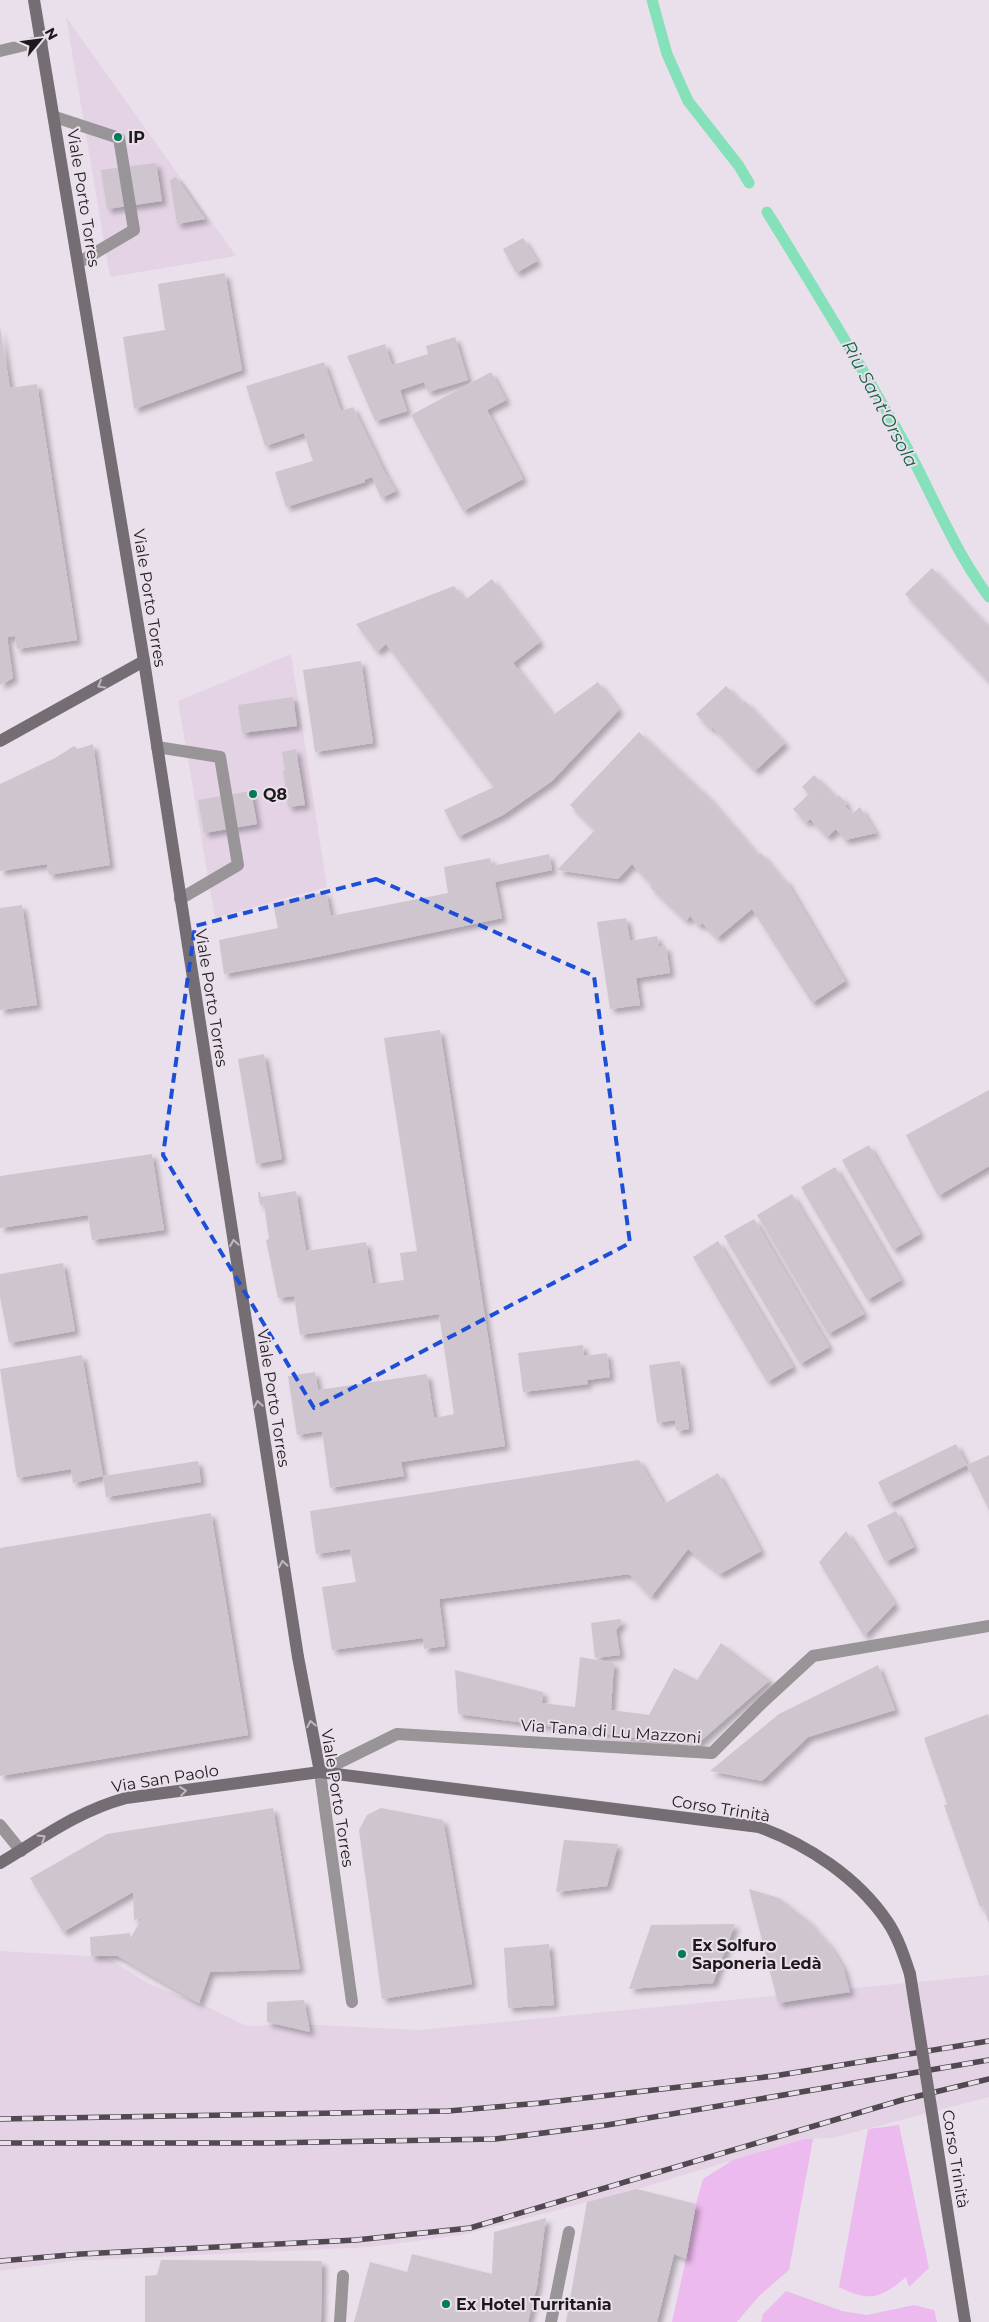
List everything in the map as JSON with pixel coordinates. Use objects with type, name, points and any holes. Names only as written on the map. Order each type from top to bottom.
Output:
[{"type":"main road","name":"Viale Porto Torres","points":[[34,0],[144,661],[298,1657],[320,1772]]},
{"type":"main road","points":[[0,742],[144,661]]},
{"type":"main road","name":"Via San Paolo","points":[[0,1863],[73,1818],[100,1805],[126,1798],[320,1772]]},
{"type":"main road","name":"Corso Trinità","points":[[320,1772],[766,1830],[787,1837],[817,1854],[869,1899],[887,1922],[900,1947],[910,1974],[965,2322]]},
{"type":"street","points":[[0,51],[42,41]]},
{"type":"street","points":[[55,118],[119,138],[134,230],[78,263]]},
{"type":"street","points":[[157,747],[220,757],[238,865],[180,900]]},
{"type":"street","name":"Via Tana di Lu Mazzoni","points":[[320,1772],[397,1734],[712,1753],[813,1656],[989,1626]]},
{"type":"street","name":"Viale Porto Torres","points":[[320,1772],[352,2002]]},
{"type":"street","points":[[0,1825],[21,1850]]},
{"type":"street","points":[[551,2322],[569,2232]]},
{"type":"street","points":[[340,2322],[343,2276]]},
{"type":"highlighted area","points":[[376,879],[594,976],[630,1243],[314,1408],[163,1155],[195,926]]},
{"type":"shaded area","name":"IP","points":[[66,17],[236,256],[110,277]]},
{"type":"shaded area","name":"Q8","points":[[291,654],[327,887],[215,918],[178,701]]},
{"type":"shaded area","points":[[0,1951],[106,1957],[151,1985],[199,2003],[247,2026],[298,2024],[419,2030],[989,1975],[989,2097],[832,2138],[804,2139],[637,2189],[462,2235],[370,2247],[72,2261],[0,2271]]},
{"type":"shaded area","points":[[899,2125],[929,2268],[909,2287],[906,2277],[882,2294],[874,2296],[859,2295],[839,2287],[868,2129]]},
{"type":"shaded area","points":[[804,2139],[813,2139],[789,2270],[759,2296],[737,2322],[672,2322],[696,2204],[703,2179],[733,2160]]},
{"type":"shaded area","points":[[786,2291],[842,2311],[867,2315],[914,2305],[934,2310],[937,2322],[761,2322],[763,2314]]},
{"type":"building","points":[[156,163],[162,201],[107,209],[101,170]]},
{"type":"building","points":[[176,177],[205,219],[177,224],[170,180]]},
{"type":"building","points":[[523,238],[537,261],[516,273],[503,249]]},
{"type":"building","points":[[225,273],[242,370],[134,409],[123,337],[165,330],[158,284]]},
{"type":"building","points":[[0,327],[10,388],[37,384],[77,640],[17,649],[15,636],[7,637],[13,678],[0,685]]},
{"type":"building","points":[[455,337],[468,380],[428,392],[424,382],[400,390],[407,411],[375,421],[347,356],[385,344],[392,365],[428,354],[426,346]]},
{"type":"building","points":[[324,362],[341,411],[353,407],[385,473],[396,491],[381,498],[372,477],[364,480],[365,482],[286,507],[275,472],[313,461],[304,433],[265,446],[246,386]]},
{"type":"building","points":[[491,372],[506,400],[487,410],[523,479],[463,511],[411,415]]},
{"type":"building","points":[[932,568],[989,627],[989,682],[905,594]]},
{"type":"building","points":[[492,579],[540,642],[513,663],[553,715],[598,682],[619,710],[552,781],[503,815],[458,837],[444,810],[494,787],[386,644],[377,652],[356,624],[454,586],[465,600]]},
{"type":"building","points":[[361,661],[373,743],[315,752],[303,670]]},
{"type":"building","points":[[726,686],[743,703],[745,701],[785,743],[755,771],[712,727],[711,729],[696,714]]},
{"type":"building","points":[[293,697],[297,726],[242,733],[238,705]]},
{"type":"building","points":[[639,732],[709,798],[758,855],[761,853],[783,880],[785,879],[845,981],[812,1003],[752,909],[717,938],[702,923],[699,926],[690,916],[686,921],[650,887],[652,885],[632,864],[618,879],[557,870],[595,830],[570,805]]},
{"type":"building","points":[[93,744],[110,865],[49,875],[47,864],[0,871],[0,784],[55,758],[74,746],[78,749]]},
{"type":"building","points":[[296,749],[305,805],[288,807],[282,752]]},
{"type":"building","points":[[814,775],[837,798],[839,795],[847,804],[845,806],[852,814],[860,807],[876,833],[845,840],[836,829],[827,837],[810,819],[806,823],[793,809],[809,794],[802,787]]},
{"type":"building","points":[[251,791],[257,824],[204,833],[198,800]]},
{"type":"building","points":[[549,854],[552,870],[495,882],[502,918],[312,958],[224,974],[219,940],[278,928],[273,903],[326,892],[331,916],[448,893],[444,867],[490,858],[492,866]]},
{"type":"building","points":[[22,905],[37,1005],[0,1010],[0,908]]},
{"type":"building","points":[[626,918],[630,941],[657,936],[659,947],[666,946],[670,973],[636,978],[640,1005],[610,1009],[597,922]]},
{"type":"building","points":[[440,1030],[505,1446],[401,1462],[404,1476],[330,1488],[322,1431],[297,1435],[288,1376],[315,1372],[318,1390],[427,1374],[434,1418],[454,1414],[439,1314],[300,1335],[294,1296],[278,1298],[266,1240],[269,1239],[264,1204],[260,1205],[258,1192],[260,1192],[261,1197],[296,1191],[306,1251],[366,1242],[373,1284],[404,1280],[400,1253],[417,1251],[384,1038]]},
{"type":"building","points":[[264,1054],[282,1159],[256,1164],[238,1059]]},
{"type":"building","points":[[989,1090],[989,1166],[938,1196],[906,1135]]},
{"type":"building","points":[[869,1145],[920,1234],[893,1250],[842,1160]]},
{"type":"building","points":[[152,1154],[164,1230],[92,1240],[88,1215],[0,1228],[0,1176]]},
{"type":"building","points":[[835,1167],[901,1280],[867,1300],[801,1187]]},
{"type":"building","points":[[792,1194],[864,1314],[828,1334],[757,1215]]},
{"type":"building","points":[[754,1219],[829,1347],[800,1364],[724,1236]]},
{"type":"building","points":[[718,1241],[793,1367],[767,1382],[693,1257]]},
{"type":"building","points":[[63,1263],[75,1331],[9,1343],[0,1297],[0,1274]]},
{"type":"building","points":[[583,1345],[584,1356],[607,1353],[610,1377],[587,1380],[588,1384],[523,1392],[518,1353]]},
{"type":"building","points":[[82,1355],[103,1476],[73,1483],[71,1469],[17,1478],[0,1369]]},
{"type":"building","points":[[680,1361],[689,1429],[676,1431],[675,1420],[657,1423],[649,1365]]},
{"type":"building","points":[[956,1444],[967,1465],[889,1504],[878,1482]]},
{"type":"building","points":[[989,1455],[989,1510],[967,1465]]},
{"type":"building","points":[[639,1460],[664,1504],[718,1473],[761,1551],[720,1574],[688,1549],[651,1597],[629,1574],[439,1599],[445,1646],[424,1649],[423,1638],[332,1650],[322,1587],[356,1582],[350,1549],[316,1554],[310,1511]]},
{"type":"building","points":[[198,1461],[201,1482],[106,1497],[103,1476]]},
{"type":"building","points":[[896,1511],[914,1547],[885,1562],[867,1525]]},
{"type":"building","points":[[211,1513],[248,1735],[0,1776],[0,1548]]},
{"type":"building","points":[[846,1531],[895,1604],[864,1636],[819,1562]]},
{"type":"building","points":[[620,1619],[622,1622],[616,1630],[620,1655],[595,1658],[591,1623]]},
{"type":"building","points":[[721,1643],[770,1680],[695,1746],[458,1714],[455,1670],[543,1692],[542,1703],[575,1707],[580,1657],[614,1663],[611,1710],[649,1715],[674,1668],[697,1680]]},
{"type":"building","points":[[878,1665],[895,1710],[808,1737],[762,1781],[710,1771],[779,1714]]},
{"type":"building","points":[[988,1714],[989,1923],[983,1906],[980,1907],[944,1805],[947,1804],[924,1738]]},
{"type":"building","points":[[273,1808],[300,1969],[210,1972],[199,2003],[118,1956],[91,1956],[90,1937],[130,1933],[130,1939],[142,1918],[134,1920],[133,1892],[63,1932],[30,1878],[107,1834]]},
{"type":"building","points":[[381,1808],[443,1820],[472,1984],[382,1999],[359,1830],[367,1815]]},
{"type":"building","points":[[564,1840],[618,1844],[607,1886],[556,1892]]},
{"type":"building","points":[[749,1889],[779,1898],[807,1920],[830,1946],[843,1967],[850,1992],[778,2003]]},
{"type":"building","name":"Ex Solfuro Saponeria Ledà","points":[[735,1924],[713,1983],[629,1989],[651,1925]]},
{"type":"building","points":[[549,1944],[554,2005],[508,2008],[504,1948]]},
{"type":"building","points":[[304,2000],[310,2032],[267,2022],[267,2002]]},
{"type":"building","points":[[637,2189],[696,2204],[686,2259],[674,2254],[657,2322],[566,2322],[587,2202]]},
{"type":"building","name":"Ex Hotel Turritania","points":[[546,2218],[537,2286],[528,2322],[354,2322],[370,2262],[407,2272],[412,2254],[492,2274],[494,2232]]},
{"type":"building","points":[[161,2260],[322,2261],[321,2322],[145,2322],[145,2276],[157,2275]]},
{"type":"waterway","name":"Riu Sant'Orsola","points":[[652,0],[667,54],[688,101],[739,166],[749,183]]},
{"type":"waterway","name":"Riu Sant'Orsola","points":[[767,212],[871,385],[905,444],[954,542],[989,597]]},
{"type":"railway","points":[[0,2119],[448,2111],[541,2103],[774,2076],[989,2041]]},
{"type":"railway","points":[[0,2143],[266,2143],[495,2139],[607,2125],[989,2060]]},
{"type":"railway","points":[[0,2261],[81,2254],[356,2240],[470,2228],[902,2100],[989,2079]]},
{"type":"place","name":"IP","points":[[118,137]]},
{"type":"place","name":"Q8","points":[[253,794]]},
{"type":"place","name":"Ex Solfuro Saponeria Ledà","points":[[682,1954]]},
{"type":"place","name":"Ex Hotel Turritania","points":[[446,2304]]}]
